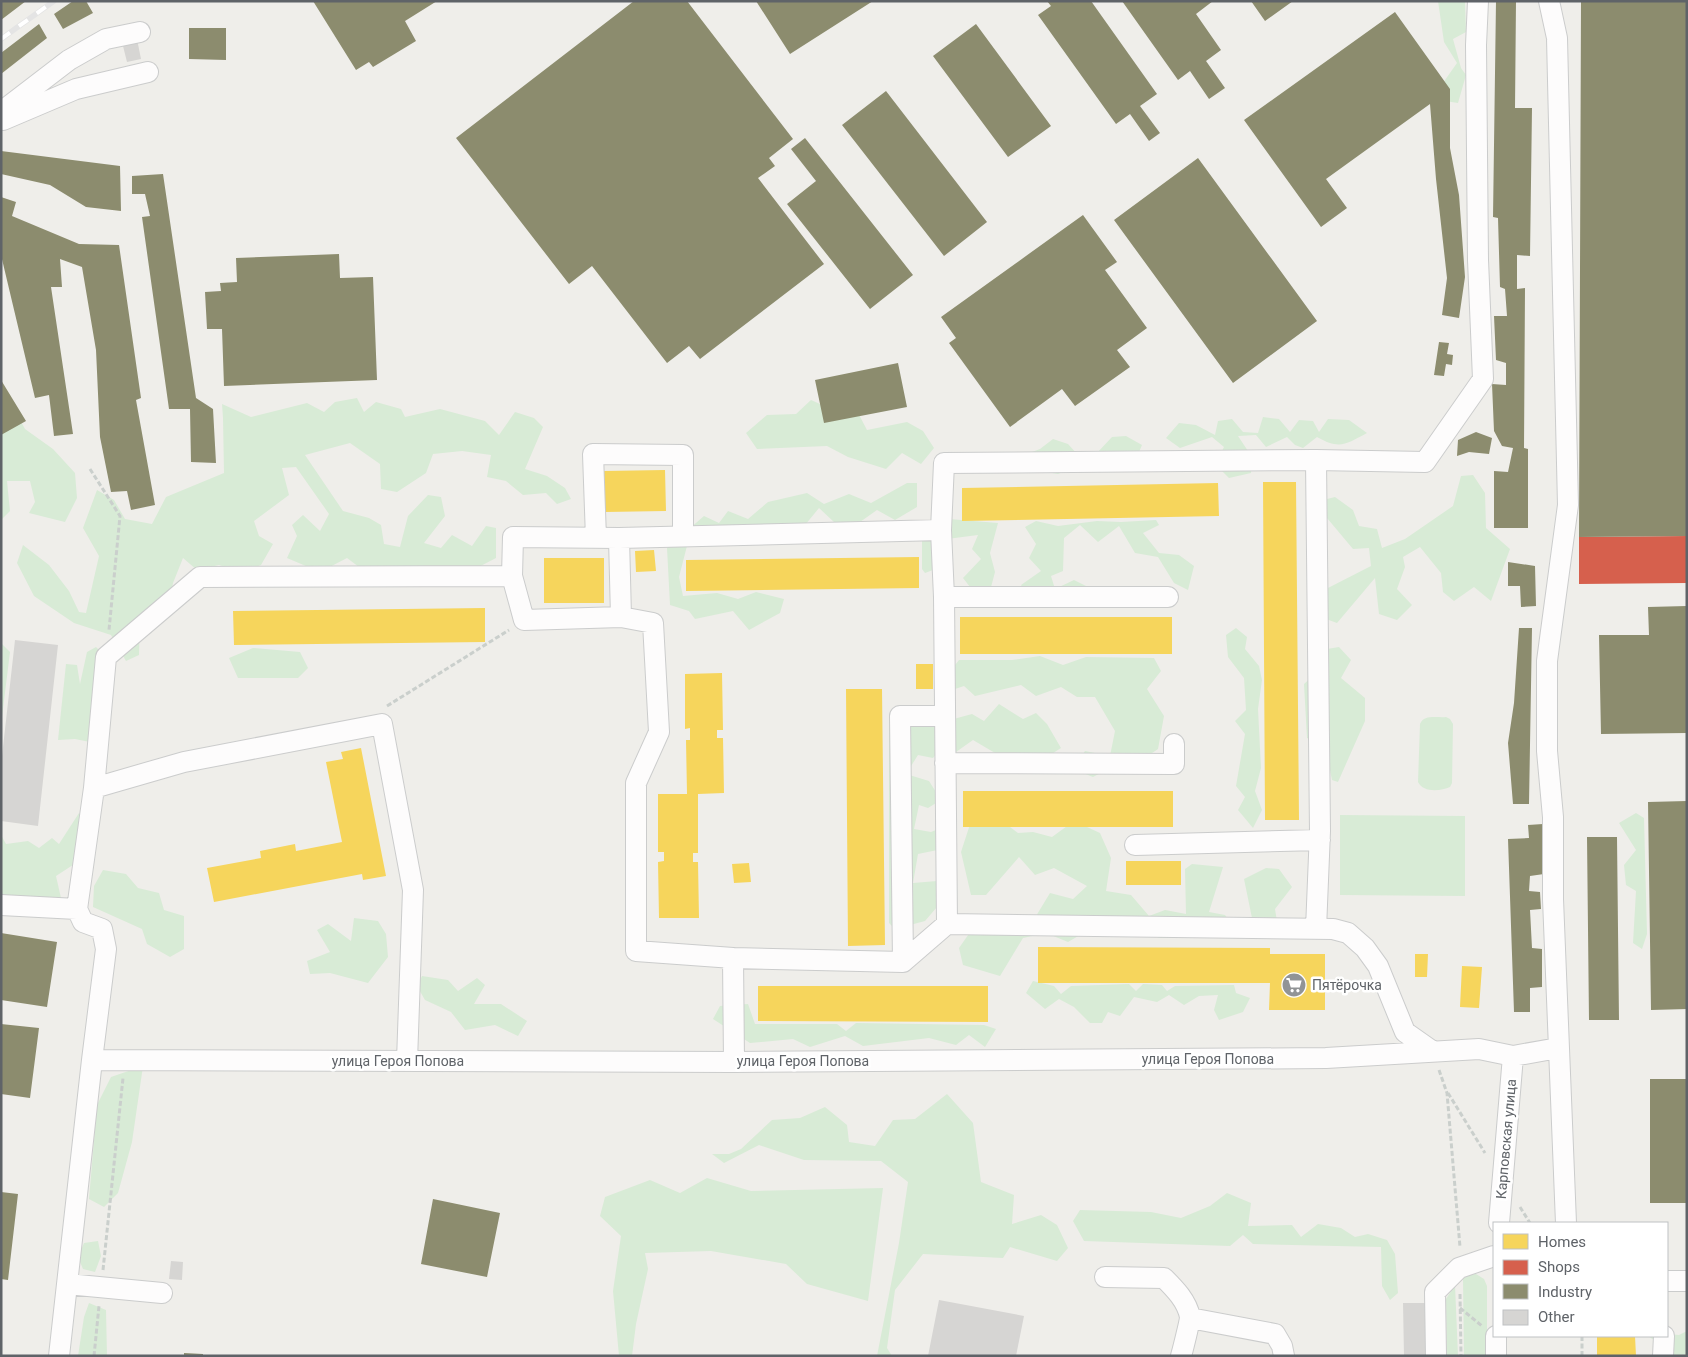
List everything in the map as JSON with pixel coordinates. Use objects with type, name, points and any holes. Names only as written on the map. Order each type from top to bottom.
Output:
[{"type":"street","points":[[947,924],[944,596],[941,530],[944,462],[1316,460],[1425,462],[1482,379],[1478,250],[1476,45],[1478,1]]},
{"type":"street","points":[[1548,1],[1557,38],[1568,505],[1547,661],[1547,752],[1553,817],[1553,899],[1566,1222]]},
{"type":"street","points":[[1,112],[69,60],[106,38],[140,32]]},
{"type":"street","points":[[1,121],[76,89],[148,72]]},
{"type":"street","points":[[596,538],[593,454],[683,455],[683,536]]},
{"type":"street","points":[[1316,460],[1320,840],[1316,929]]},
{"type":"street","points":[[941,530],[619,538],[513,537],[512,576],[524,620],[621,617],[654,623],[659,732],[636,783],[636,951],[733,958],[903,962],[947,924],[1333,930],[1348,934],[1365,948],[1378,966],[1405,1032],[1432,1051]]},
{"type":"street","points":[[619,538],[621,617]]},
{"type":"street","points":[[59,1356],[106,949],[102,929],[83,922],[76,909],[94,788],[106,657],[200,577],[512,576]]},
{"type":"street","points":[[944,596],[1168,597]]},
{"type":"street","points":[[903,962],[900,716],[945,716]]},
{"type":"street","points":[[94,788],[184,762],[382,724],[413,890],[408,1061]]},
{"type":"street","points":[[945,763],[1174,764],[1174,744]]},
{"type":"street","points":[[1134,844],[1320,840]]},
{"type":"street","points":[[1,905],[76,909]]},
{"type":"street","points":[[733,958],[734,1062]]},
{"type":"street","points":[[1512,1056],[1558,1048]]},
{"type":"street","name":"улица Героя Попова","points":[[92,1060],[734,1062],[1326,1058],[1479,1049],[1512,1056]]},
{"type":"street","name":"Карповская улица","points":[[1499,1222],[1512,1056]]},
{"type":"street","points":[[1436,1356],[1435,1292],[1460,1268],[1493,1256]]},
{"type":"street","points":[[1105,1277],[1164,1278],[1182,1296],[1190,1318],[1181,1356]]},
{"type":"street","points":[[1668,1281],[1687,1281]]},
{"type":"street","points":[[67,1284],[162,1293]]},
{"type":"street","points":[[1190,1318],[1275,1334],[1282,1346],[1284,1356]]},
{"type":"street","points":[[1496,1337],[1496,1356]]},
{"type":"street","points":[[1663,1356],[1664,1337]]},
{"type":"path","points":[[90,469],[120,516],[106,657]]},
{"type":"path","points":[[386,706],[524,620]]},
{"type":"path","points":[[1432,1051],[1447,1092],[1460,1248],[1461,1356]]},
{"type":"path","points":[[94,1356],[125,1060]]},
{"type":"path","points":[[1582,1337],[1582,1356]]},
{"type":"green space","points":[[1438,1],[1465,2],[1466,32],[1453,39],[1461,68],[1466,75],[1458,103],[1445,101],[1438,90],[1457,63],[1444,42]]},
{"type":"green space","points":[[357,398],[364,412],[376,402],[401,409],[405,417],[440,409],[485,421],[499,435],[515,412],[534,418],[543,427],[525,469],[547,476],[565,488],[571,499],[557,504],[546,493],[523,495],[506,481],[487,477],[491,455],[462,451],[433,454],[426,473],[397,492],[381,489],[380,464],[350,443],[305,455],[343,511],[369,518],[381,525],[384,544],[400,547],[408,516],[428,495],[441,497],[445,516],[424,543],[441,548],[452,535],[472,546],[486,526],[496,528],[496,558],[469,572],[363,570],[347,558],[320,572],[287,558],[297,536],[292,525],[303,515],[320,531],[329,514],[296,467],[282,468],[289,495],[254,521],[259,536],[273,544],[261,565],[241,572],[219,565],[197,570],[183,558],[173,583],[167,615],[140,616],[139,655],[126,661],[111,635],[74,623],[34,596],[17,563],[23,545],[49,565],[69,591],[79,612],[86,613],[99,556],[83,528],[97,490],[114,500],[125,519],[152,524],[166,497],[224,473],[222,404],[251,417],[307,403],[324,412],[335,402]]},
{"type":"green space","points":[[811,400],[838,412],[856,409],[867,430],[907,422],[923,431],[934,448],[921,464],[902,453],[886,469],[848,457],[827,446],[757,449],[746,433],[767,415],[796,414]]},
{"type":"green space","points":[[1,406],[14,409],[25,429],[53,449],[75,473],[77,498],[65,522],[29,513],[35,502],[30,481],[7,481],[10,511],[1,520]]},
{"type":"green space","points":[[1263,417],[1279,419],[1290,432],[1299,420],[1313,421],[1319,432],[1328,419],[1349,420],[1367,433],[1343,444],[1332,443],[1317,437],[1303,448],[1295,445],[1287,437],[1266,447],[1256,435],[1238,436],[1252,457],[1251,473],[1229,478],[1215,464],[1224,447],[1212,437],[1180,448],[1166,438],[1179,423],[1196,425],[1215,435],[1218,421],[1232,419],[1243,432],[1258,433]]},
{"type":"green space","points":[[1126,436],[1142,445],[1133,466],[1096,459],[1058,474],[1023,468],[1013,459],[1040,449],[1053,439],[1068,444],[1079,456],[1096,454],[1112,437]]},
{"type":"green space","points":[[1473,475],[1485,493],[1486,528],[1510,549],[1491,601],[1474,587],[1454,601],[1443,592],[1441,573],[1420,547],[1403,557],[1405,567],[1397,589],[1412,605],[1397,620],[1379,614],[1375,578],[1337,623],[1326,619],[1326,589],[1371,566],[1369,548],[1353,549],[1327,518],[1327,499],[1335,497],[1353,510],[1359,526],[1377,529],[1382,548],[1405,539],[1453,506],[1461,476]]},
{"type":"green space","points":[[907,483],[917,483],[917,507],[895,520],[877,510],[860,522],[834,522],[819,508],[796,536],[688,542],[679,577],[683,596],[717,593],[738,599],[756,592],[784,599],[780,613],[749,630],[733,611],[695,619],[689,611],[670,605],[667,548],[704,516],[719,523],[728,511],[748,519],[768,502],[807,493],[824,504],[849,494],[871,503]]},
{"type":"green space","points":[[949,519],[998,523],[990,553],[995,572],[990,591],[974,592],[963,578],[981,559],[972,549],[978,535],[947,539],[933,570],[925,573],[922,569],[922,537]]},
{"type":"green space","points":[[1156,520],[1159,525],[1143,533],[1159,553],[1179,555],[1194,566],[1188,590],[1174,583],[1158,557],[1135,553],[1119,526],[1098,542],[1080,525],[1064,538],[1063,571],[1051,576],[1055,589],[1074,580],[1092,589],[1033,603],[1021,585],[1041,571],[1029,558],[1036,544],[1025,527],[1036,521],[1058,526],[1097,521]]},
{"type":"green space","points":[[1236,628],[1247,637],[1245,649],[1259,666],[1262,680],[1258,709],[1261,768],[1255,791],[1262,810],[1253,828],[1238,810],[1245,797],[1236,786],[1245,734],[1235,721],[1246,710],[1244,678],[1228,657],[1226,635]]},
{"type":"green space","points":[[1,645],[10,652],[1,725]]},
{"type":"green space","points":[[96,647],[103,654],[90,742],[75,739],[58,740],[66,664],[77,665],[80,684],[87,652]]},
{"type":"green space","points":[[1339,647],[1351,660],[1341,678],[1365,698],[1365,721],[1338,782],[1332,780],[1325,746],[1307,738],[1304,684],[1326,664],[1327,649]]},
{"type":"green space","points":[[253,648],[300,652],[308,668],[298,678],[238,678],[229,658]]},
{"type":"green space","points":[[1040,656],[1063,665],[1086,657],[1154,658],[1161,671],[1147,689],[1164,716],[1158,749],[1124,772],[1108,769],[1093,777],[1073,769],[1085,751],[1110,756],[1115,731],[1095,697],[1077,697],[1061,687],[1036,696],[1021,685],[975,696],[964,686],[952,690],[948,674],[959,660],[1012,660]]},
{"type":"green space","points":[[999,704],[1023,719],[1036,713],[1047,724],[1061,748],[1050,755],[995,753],[973,740],[956,752],[941,748],[933,758],[918,755],[906,774],[929,781],[941,800],[928,808],[919,805],[914,829],[931,832],[951,824],[952,847],[918,854],[913,883],[937,881],[937,907],[925,921],[895,929],[889,923],[889,714],[911,707],[928,726],[972,714],[984,721]]},
{"type":"green space","points":[[1431,717],[1446,717],[1453,724],[1452,783],[1450,787],[1437,790],[1424,788],[1418,782],[1420,724],[1424,719]]},
{"type":"green space","points":[[974,812],[998,818],[1018,833],[1033,832],[1052,837],[1074,821],[1100,833],[1111,858],[1106,891],[1131,895],[1149,916],[1165,910],[1186,914],[1185,869],[1192,864],[1223,867],[1209,912],[1225,915],[1230,922],[1252,918],[1244,879],[1266,868],[1279,869],[1292,887],[1275,909],[1279,934],[1226,938],[1159,938],[1134,920],[1104,921],[1068,942],[1046,933],[1023,938],[1000,976],[963,965],[959,948],[980,918],[1033,921],[1050,893],[1073,899],[1087,886],[1054,868],[1035,875],[1019,857],[986,895],[971,895],[961,852]]},
{"type":"green space","points":[[79,813],[86,820],[79,861],[56,876],[61,898],[1,901],[1,835],[6,844],[28,841],[39,848],[52,838],[59,844]]},
{"type":"green space","points":[[1636,813],[1644,818],[1647,934],[1642,949],[1633,943],[1636,891],[1626,885],[1624,865],[1636,850],[1619,823]]},
{"type":"green space","points":[[1340,815],[1465,816],[1465,896],[1340,895]]},
{"type":"green space","points":[[103,870],[126,874],[138,888],[159,893],[164,910],[184,916],[184,949],[170,957],[147,944],[142,929],[93,907],[94,886]]},
{"type":"green space","points":[[354,918],[378,921],[386,934],[388,957],[368,983],[330,973],[310,974],[307,961],[330,952],[317,930],[328,924],[351,941]]},
{"type":"green space","points":[[422,976],[448,980],[458,991],[477,978],[485,985],[474,1004],[501,1004],[527,1021],[518,1036],[495,1025],[465,1030],[451,1012],[425,1000],[417,986]]},
{"type":"green space","points":[[1033,981],[1054,986],[1061,994],[1071,986],[1129,984],[1136,991],[1143,984],[1162,985],[1167,991],[1175,986],[1234,985],[1236,993],[1250,998],[1243,1012],[1219,1020],[1214,1010],[1218,995],[1199,996],[1184,1005],[1169,995],[1157,1002],[1134,997],[1120,1016],[1108,1012],[1102,1023],[1090,1023],[1074,1007],[1059,999],[1045,1009],[1026,993]]},
{"type":"green space","points":[[748,1004],[755,1024],[837,1024],[846,1031],[856,1023],[984,1025],[996,1029],[985,1047],[969,1035],[956,1045],[929,1038],[863,1046],[845,1036],[810,1047],[793,1039],[750,1043],[713,1019],[720,1006]]},
{"type":"green space","points":[[143,1066],[132,1142],[118,1193],[104,1207],[89,1199],[97,1105],[111,1077]]},
{"type":"green space","points":[[947,1094],[973,1123],[981,1182],[1014,1195],[1012,1224],[1041,1215],[1057,1225],[1068,1248],[1057,1261],[1010,1247],[1003,1258],[923,1254],[895,1290],[887,1348],[892,1356],[877,1356],[899,1243],[908,1182],[881,1161],[804,1160],[759,1145],[724,1163],[712,1154],[729,1154],[741,1149],[772,1120],[800,1118],[825,1107],[847,1125],[849,1142],[875,1146],[893,1120],[915,1119]]},
{"type":"green space","points":[[707,1178],[751,1191],[883,1188],[868,1301],[807,1284],[786,1264],[711,1251],[645,1253],[648,1269],[636,1324],[632,1356],[619,1356],[613,1291],[621,1236],[600,1216],[605,1197],[650,1180],[680,1193]]},
{"type":"green space","points":[[1227,1193],[1251,1203],[1248,1226],[1292,1225],[1301,1237],[1318,1224],[1341,1228],[1355,1237],[1368,1234],[1387,1240],[1395,1254],[1398,1293],[1390,1300],[1382,1286],[1381,1247],[1253,1244],[1243,1235],[1230,1246],[1084,1241],[1073,1221],[1080,1210],[1151,1212],[1181,1218],[1210,1206]]},
{"type":"green space","points":[[98,1241],[101,1256],[95,1272],[83,1269],[78,1257],[84,1243]]},
{"type":"green space","points":[[1476,1274],[1484,1279],[1487,1286],[1487,1356],[1464,1356],[1463,1279],[1468,1275]]},
{"type":"green space","points":[[1455,1285],[1458,1356],[1447,1356],[1446,1299]]},
{"type":"green space","points":[[89,1303],[106,1310],[107,1356],[78,1356],[84,1317]]},
{"type":"green space","points":[[1687,1331],[1687,1356],[1668,1356],[1670,1351],[1649,1337],[1668,1337],[1668,1334],[1679,1335]]},
{"type":"building: Homes","points":[[665,470],[666,511],[605,512],[604,471]]},
{"type":"building: Homes","points":[[1263,482],[1296,482],[1299,820],[1265,820]]},
{"type":"building: Homes","points":[[1218,483],[1219,516],[962,521],[962,488]]},
{"type":"building: Homes","points":[[654,550],[656,571],[636,572],[635,551]]},
{"type":"building: Homes","points":[[919,557],[919,588],[686,591],[686,560]]},
{"type":"building: Homes","points":[[544,558],[604,558],[604,603],[544,603]]},
{"type":"building: Homes","points":[[485,608],[485,642],[234,645],[233,611]]},
{"type":"building: Homes","points":[[960,617],[1172,617],[1172,654],[960,654]]},
{"type":"building: Homes","points":[[916,664],[933,664],[933,689],[916,689]]},
{"type":"building: Homes","points":[[722,673],[723,730],[717,730],[717,738],[723,738],[724,793],[698,794],[698,853],[693,853],[693,862],[698,862],[699,918],[659,918],[658,862],[664,861],[664,852],[658,852],[658,794],[687,794],[686,740],[690,740],[690,728],[685,729],[685,674]]},
{"type":"building: Homes","points":[[846,689],[882,689],[885,945],[848,946]]},
{"type":"building: Homes","points":[[361,748],[386,876],[363,880],[362,874],[214,902],[207,868],[261,858],[260,851],[295,844],[296,851],[342,842],[326,762],[343,759],[341,752]]},
{"type":"building: Homes","points":[[963,791],[1173,791],[1173,827],[963,827]]},
{"type":"building: Homes","points":[[1126,861],[1181,861],[1181,885],[1126,885]]},
{"type":"building: Homes","points":[[749,863],[751,882],[734,883],[732,864]]},
{"type":"building: Homes","points":[[1038,947],[1270,948],[1270,954],[1325,954],[1325,1010],[1269,1010],[1270,983],[1038,983]]},
{"type":"building: Homes","points":[[1415,954],[1428,954],[1427,977],[1415,977]]},
{"type":"building: Homes","points":[[1462,966],[1482,967],[1479,1008],[1460,1007]]},
{"type":"building: Homes","points":[[758,986],[988,986],[988,1022],[758,1021]]},
{"type":"building: Homes","points":[[1597,1337],[1635,1337],[1636,1356],[1597,1356]]},
{"type":"building: Shops","points":[[1687,536],[1687,583],[1579,584],[1579,537]]},
{"type":"building: Industry","points":[[1,1],[26,1],[1,20]]},
{"type":"building: Industry","points":[[73,1],[86,1],[93,13],[63,29],[54,14]]},
{"type":"building: Industry","points":[[313,1],[437,1],[405,21],[416,41],[373,67],[369,62],[356,70]]},
{"type":"building: Industry","points":[[634,1],[687,1],[793,139],[769,158],[775,166],[758,178],[824,264],[700,359],[689,346],[667,363],[592,266],[569,284],[456,138]]},
{"type":"building: Industry","points":[[756,1],[873,1],[790,54]]},
{"type":"building: Industry","points":[[1047,1],[1091,1],[1157,94],[1140,106],[1160,133],[1149,141],[1130,114],[1116,124],[1038,15],[1051,6]]},
{"type":"building: Industry","points":[[1122,1],[1213,1],[1196,14],[1221,50],[1206,61],[1225,88],[1209,99],[1190,71],[1178,80]]},
{"type":"building: Industry","points":[[1251,1],[1293,1],[1265,21]]},
{"type":"building: Industry","points":[[1496,1],[1516,1],[1515,108],[1532,108],[1530,256],[1517,255],[1517,289],[1525,288],[1524,448],[1528,449],[1528,528],[1494,528],[1494,471],[1508,472],[1513,448],[1502,446],[1494,431],[1492,384],[1506,385],[1506,363],[1496,360],[1494,316],[1507,316],[1505,289],[1500,287],[1498,218],[1493,217]]},
{"type":"building: Industry","points":[[1581,1],[1687,1],[1687,536],[1579,537]]},
{"type":"building: Industry","points":[[1395,12],[1450,89],[1450,148],[1459,195],[1465,277],[1459,318],[1442,315],[1447,278],[1430,104],[1326,179],[1347,208],[1321,227],[1244,120]]},
{"type":"building: Industry","points":[[39,24],[47,38],[1,74],[1,53]]},
{"type":"building: Industry","points":[[976,24],[1051,126],[1008,157],[933,56]]},
{"type":"building: Industry","points":[[189,28],[226,28],[226,60],[189,59]]},
{"type":"building: Industry","points":[[886,91],[987,222],[944,256],[842,125]]},
{"type":"building: Industry","points":[[805,138],[913,275],[870,309],[787,204],[816,181],[791,149]]},
{"type":"building: Industry","points":[[1,151],[120,166],[121,211],[86,207],[50,185],[1,174]]},
{"type":"building: Industry","points":[[1198,158],[1317,321],[1233,383],[1114,220]]},
{"type":"building: Industry","points":[[163,174],[196,398],[213,409],[216,463],[191,462],[190,409],[169,409],[142,217],[150,216],[145,194],[132,194],[132,176]]},
{"type":"building: Industry","points":[[1,197],[16,202],[12,216],[79,244],[119,245],[141,398],[136,400],[155,505],[131,510],[127,491],[111,492],[100,437],[96,350],[82,267],[60,259],[62,287],[51,287],[73,434],[54,436],[49,395],[35,398],[1,255]]},
{"type":"building: Industry","points":[[1083,215],[1117,262],[1105,270],[1147,328],[1117,350],[1130,367],[1075,406],[1062,389],[1010,427],[949,343],[956,338],[941,317]]},
{"type":"building: Industry","points":[[339,254],[340,278],[373,277],[377,380],[224,386],[222,329],[207,329],[205,292],[221,291],[220,283],[237,282],[236,258]]},
{"type":"building: Industry","points":[[1439,342],[1449,343],[1447,354],[1453,355],[1452,365],[1446,364],[1444,376],[1434,375]]},
{"type":"building: Industry","points":[[898,363],[907,407],[824,423],[815,380]]},
{"type":"building: Industry","points":[[1,380],[26,421],[1,435]]},
{"type":"building: Industry","points":[[1476,432],[1492,438],[1489,454],[1469,452],[1457,456],[1458,440]]},
{"type":"building: Industry","points":[[1508,562],[1535,566],[1536,606],[1521,607],[1520,586],[1508,586]]},
{"type":"building: Industry","points":[[1687,606],[1687,733],[1601,734],[1599,635],[1649,635],[1648,607]]},
{"type":"building: Industry","points":[[1519,628],[1532,628],[1529,804],[1513,804],[1508,743],[1514,703]]},
{"type":"building: Industry","points":[[1687,801],[1687,1009],[1651,1010],[1648,802]]},
{"type":"building: Industry","points":[[1543,824],[1544,874],[1530,876],[1529,891],[1540,892],[1541,909],[1530,910],[1532,948],[1542,949],[1542,987],[1530,988],[1530,1012],[1514,1012],[1508,839],[1529,838],[1528,825]]},
{"type":"building: Industry","points":[[1587,837],[1617,837],[1619,1020],[1589,1020]]},
{"type":"building: Industry","points":[[1,933],[57,942],[47,1007],[1,1000]]},
{"type":"building: Industry","points":[[1,1024],[39,1028],[30,1098],[1,1094]]},
{"type":"building: Industry","points":[[1650,1079],[1687,1079],[1687,1203],[1650,1203]]},
{"type":"building: Industry","points":[[1,1192],[18,1194],[8,1280],[1,1279]]},
{"type":"building: Industry","points":[[433,1199],[500,1213],[487,1277],[421,1264]]},
{"type":"building: Industry","points":[[184,1353],[203,1354],[203,1356],[184,1356]]},
{"type":"building: Other","points":[[137,39],[141,59],[127,62],[122,42]]},
{"type":"building: Other","points":[[15,640],[58,645],[38,826],[1,821],[1,765]]},
{"type":"building: Other","points":[[171,1261],[183,1262],[182,1280],[169,1279]]},
{"type":"building: Other","points":[[939,1300],[1024,1316],[1016,1356],[928,1356]]},
{"type":"building: Other","points":[[1403,1303],[1425,1303],[1426,1356],[1404,1356]]},
{"type":"railway","points":[[1,39],[54,1]]},
{"type":"place","name":"Пятёрочка","points":[[1294,985]]}]
